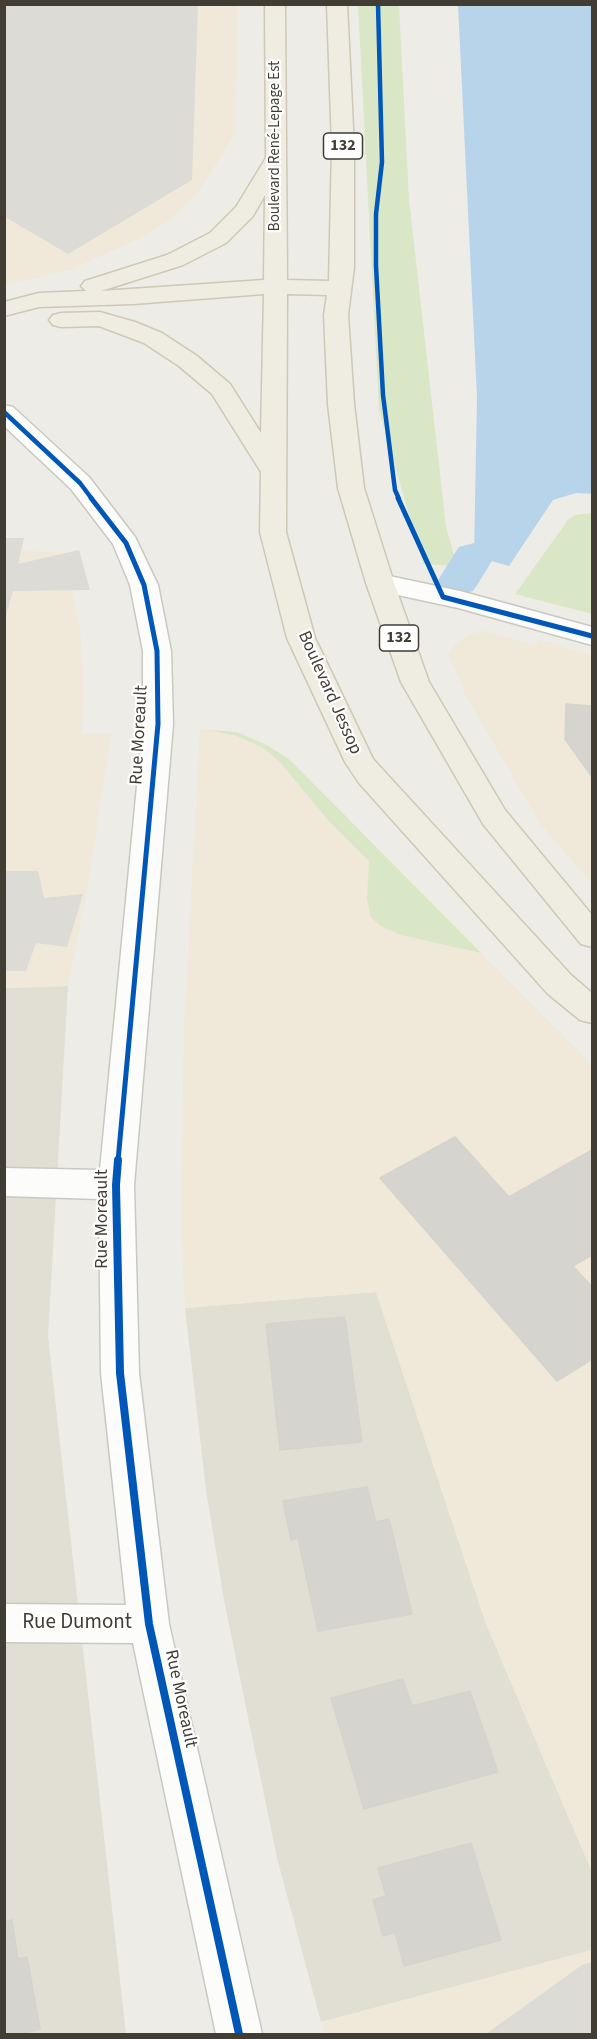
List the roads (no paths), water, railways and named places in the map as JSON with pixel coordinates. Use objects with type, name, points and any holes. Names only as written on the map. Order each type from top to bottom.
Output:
[{"type":"main road","name":"Boulevard René-Lepage Est","points":[[275,4],[276,287]]},
{"type":"main road","name":"132","points":[[337,4],[343,147],[342,267],[336,315],[340,393],[351,488],[380,583],[415,682],[494,818],[592,936]]},
{"type":"main road","points":[[40,315],[103,284],[166,263],[218,238],[245,211],[277,158]]},
{"type":"main road","name":"Boulevard Jessop","points":[[276,287],[273,532],[301,638],[360,762],[560,985],[592,1011]]},
{"type":"main road","points":[[40,315],[133,297],[219,289],[339,288]]},
{"type":"main road","points":[[4,309],[40,315],[100,319],[153,338],[188,361],[221,389],[273,471]]},
{"type":"street","name":"Rue Moreault","points":[[4,412],[80,483],[126,543],[144,585],[157,651],[158,724],[116,1185],[120,1373],[149,1624],[238,2034]]},
{"type":"street","points":[[380,583],[459,600],[592,636]]},
{"type":"street","points":[[4,1182],[116,1185]]},
{"type":"street","name":"Rue Dumont","points":[[4,1623],[149,1624]]},
{"type":"water","points":[[458,5],[592,5],[592,494],[576,493],[553,500],[509,566],[474,556],[477,397]]},
{"type":"waterway","points":[[458,582],[474,556]]}]
